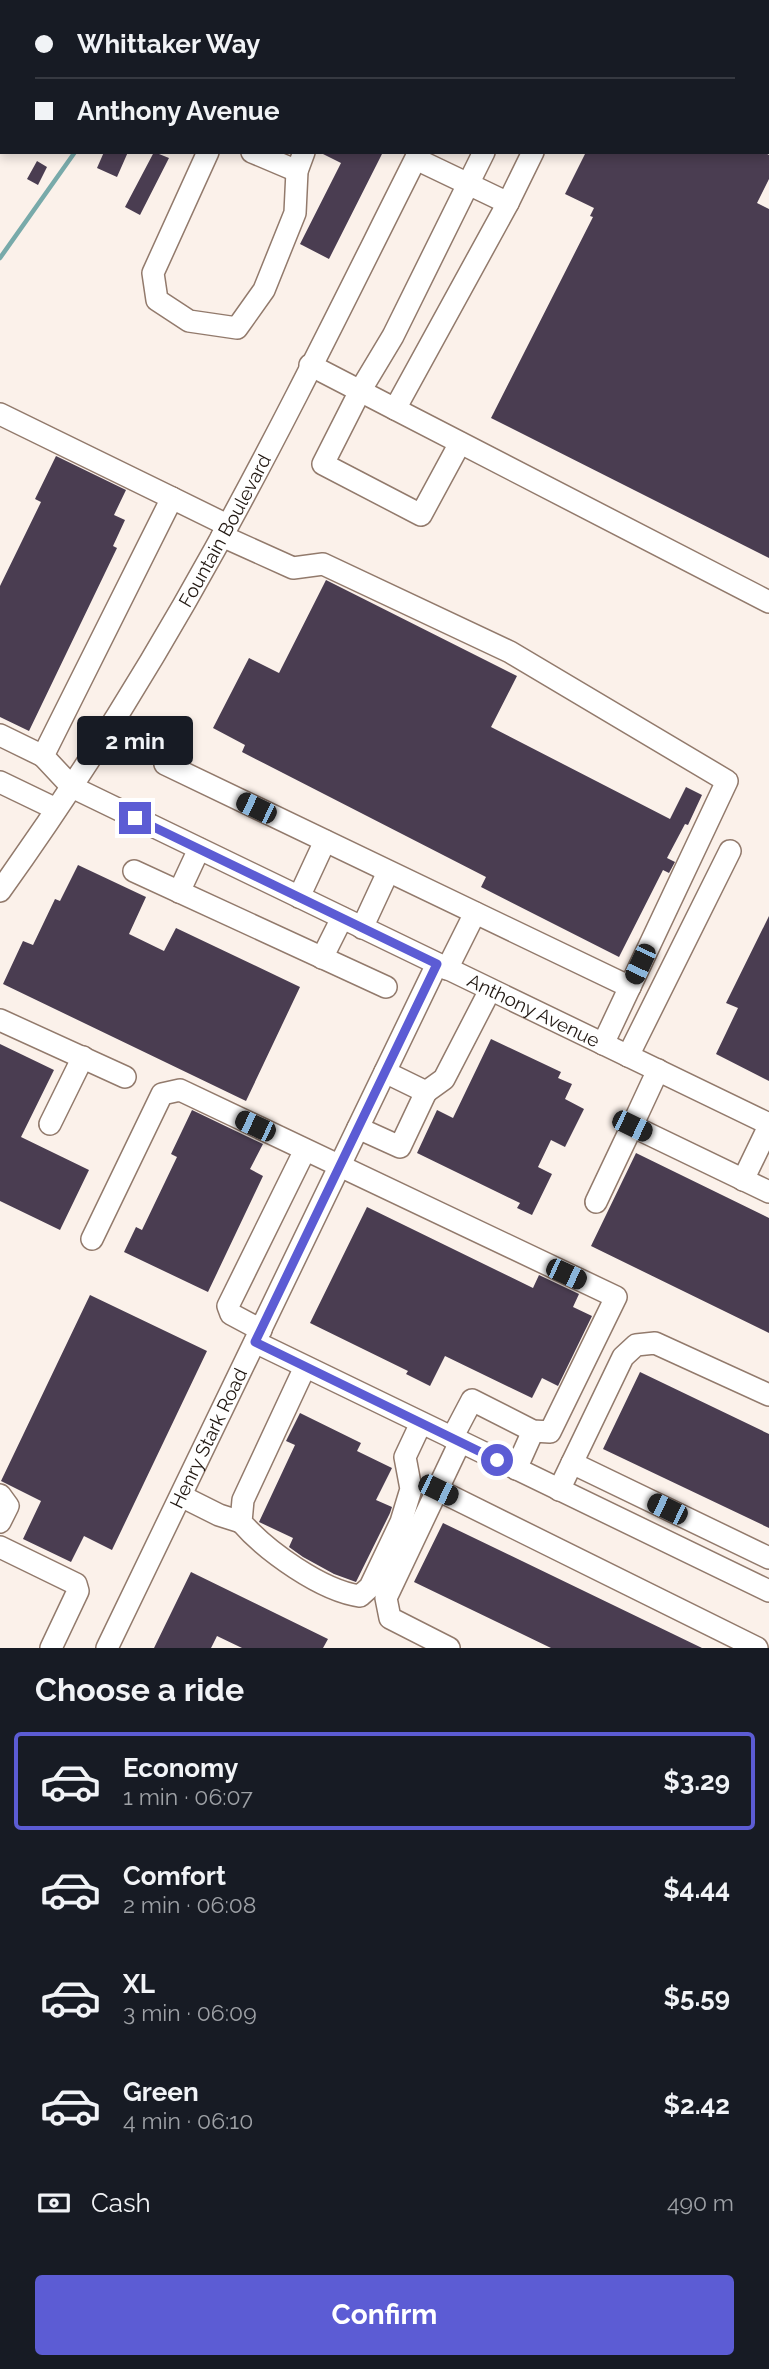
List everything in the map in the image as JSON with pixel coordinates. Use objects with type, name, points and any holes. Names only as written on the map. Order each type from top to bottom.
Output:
[{"type":"street","points":[[207,154],[153,273],[157,300],[190,321],[237,328],[264,290],[295,213],[301,162],[261,154]]},
{"type":"street","points":[[460,443],[421,516],[323,464],[360,391],[393,336],[483,154]]},
{"type":"street","points":[[395,410],[508,204],[532,154]]},
{"type":"street","points":[[417,156],[508,204]]},
{"type":"street","name":"Fountain Boulevard","points":[[0,891],[72,787],[154,655],[224,531],[417,156]]},
{"type":"street","points":[[310,365],[769,602]]},
{"type":"street","points":[[0,414],[172,498],[224,531],[293,568],[323,564],[510,652],[727,780],[603,1044]]},
{"type":"street","points":[[43,756],[172,498]]},
{"type":"street","points":[[0,735],[43,756],[72,787]]},
{"type":"street","points":[[165,764],[630,987]]},
{"type":"street","points":[[0,782],[56,809]]},
{"type":"street","name":"Anthony Avenue","points":[[72,787],[769,1125]]},
{"type":"street","points":[[299,897],[325,841]]},
{"type":"street","points":[[179,892],[199,849]]},
{"type":"street","points":[[628,1056],[730,851]]},
{"type":"street","points":[[134,871],[386,987]]},
{"type":"street","points":[[362,928],[388,872]]},
{"type":"street","name":"Henry Stark Road","points":[[107,1648],[385,1072],[442,966],[475,913]]},
{"type":"street","points":[[323,958],[342,918]]},
{"type":"street","points":[[358,1128],[400,1147],[426,1092],[444,1079],[490,989]]},
{"type":"street","points":[[0,1020],[125,1077]]},
{"type":"street","points":[[50,1124],[83,1057]]},
{"type":"street","points":[[596,1202],[658,1070]]},
{"type":"street","points":[[385,1072],[426,1092]]},
{"type":"street","points":[[92,1239],[162,1094],[180,1090],[616,1297],[542,1432],[516,1469]]},
{"type":"street","points":[[743,1180],[769,1125]]},
{"type":"street","points":[[632,1126],[769,1192]]},
{"type":"street","points":[[305,1150],[228,1306],[231,1314],[258,1336],[305,1367],[769,1591]]},
{"type":"street","points":[[559,1490],[623,1357],[636,1345],[655,1343],[769,1395]]},
{"type":"street","points":[[241,1522],[243,1500],[305,1367]]},
{"type":"street","points":[[449,1648],[390,1618],[386,1598],[438,1490],[472,1400],[542,1432]]},
{"type":"street","points":[[181,1496],[219,1515],[241,1522],[256,1540],[288,1564],[347,1595],[360,1596],[370,1587],[401,1522],[411,1489],[405,1457],[421,1423]]},
{"type":"street","points":[[572,1463],[769,1558]]},
{"type":"street","points":[[438,1490],[757,1648]]},
{"type":"street","points":[[0,1495],[8,1506],[0,1522]]},
{"type":"street","points":[[0,1547],[76,1584],[78,1591],[51,1648]]},
{"type":"building","points":[[103,154],[127,154],[117,177],[97,168]]},
{"type":"building","points":[[153,154],[169,158],[140,215],[125,207]]},
{"type":"building","points":[[323,154],[382,154],[329,259],[300,244],[341,163]]},
{"type":"building","points":[[585,154],[769,155],[769,179],[757,203],[769,209],[769,558],[491,418],[593,217],[590,216],[594,208],[565,194]]},
{"type":"building","points":[[37,161],[47,167],[38,185],[27,179]]},
{"type":"building","points":[[56,456],[126,490],[114,515],[125,520],[113,546],[117,548],[29,731],[0,717],[0,586],[41,502],[35,499]]},
{"type":"building","points":[[326,580],[517,676],[491,727],[670,819],[686,787],[702,795],[688,825],[685,824],[667,858],[675,862],[669,873],[663,870],[619,957],[481,887],[486,877],[242,752],[245,745],[213,728],[249,658],[279,673]]},
{"type":"building","points":[[78,865],[146,897],[129,934],[164,951],[176,928],[300,987],[246,1101],[3,984],[23,941],[33,945],[55,899],[60,901]]},
{"type":"building","points":[[769,916],[769,1081],[716,1054],[738,1008],[726,1003]]},
{"type":"building","points":[[491,1039],[561,1072],[558,1078],[572,1084],[565,1099],[584,1109],[565,1147],[551,1140],[538,1167],[552,1174],[532,1215],[517,1208],[520,1203],[417,1153],[437,1110],[453,1118]]},
{"type":"building","points":[[0,1044],[54,1070],[21,1137],[89,1170],[60,1230],[0,1201]]},
{"type":"building","points":[[192,1110],[263,1144],[250,1169],[263,1176],[208,1292],[124,1252],[136,1227],[142,1230],[177,1157],[171,1154]]},
{"type":"building","points":[[636,1153],[769,1218],[769,1333],[591,1246]]},
{"type":"building","points":[[367,1207],[533,1288],[539,1275],[579,1294],[573,1307],[592,1316],[558,1386],[542,1378],[532,1398],[445,1356],[430,1386],[406,1374],[408,1371],[310,1323]]},
{"type":"building","points":[[90,1295],[207,1351],[112,1550],[84,1536],[71,1562],[23,1539],[41,1501],[1,1481]]},
{"type":"building","points":[[640,1372],[769,1434],[769,1528],[603,1449]]},
{"type":"building","points":[[300,1413],[361,1443],[357,1451],[392,1468],[376,1500],[392,1507],[356,1582],[334,1574],[303,1557],[289,1547],[293,1538],[259,1522],[295,1445],[286,1441]]},
{"type":"building","points":[[443,1523],[702,1648],[551,1648],[414,1582]]},
{"type":"building","points":[[191,1572],[328,1639],[323,1648],[242,1648],[217,1636],[211,1648],[154,1648]]},
{"type":"waterway","points":[[0,258],[74,154]]},
{"type":"route","points":[[135,818],[437,964],[255,1342],[497,1460]]}]
